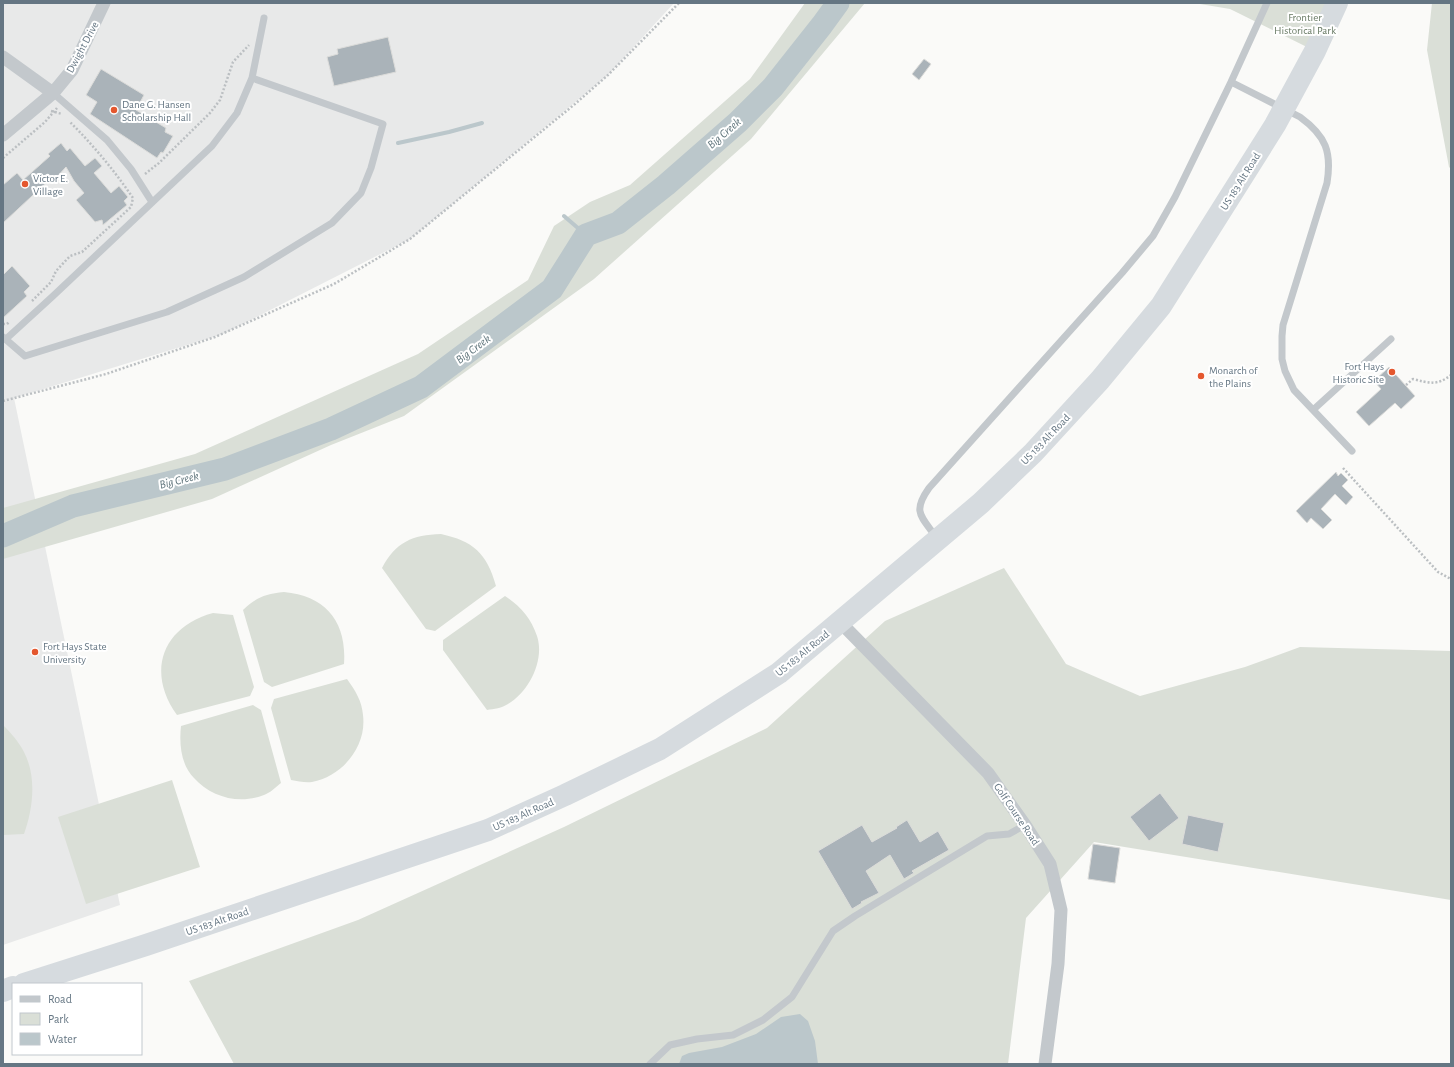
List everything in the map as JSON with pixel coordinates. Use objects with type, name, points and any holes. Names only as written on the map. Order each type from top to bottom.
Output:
[{"type":"highway","name":"US 183 Alt Road","points":[[27,983],[146,945],[488,830],[660,749],[779,673],[981,503],[1033,453],[1100,380],[1161,306],[1284,109],[1316,51],[1337,3]]},
{"type":"street","name":"Dwight Drive","points":[[3,135],[54,93],[72,70],[104,3]]},
{"type":"street","points":[[3,57],[54,93]]},
{"type":"street","name":"Golf Course Road","points":[[840,622],[988,773],[1025,825],[1050,864],[1061,910],[1058,964],[1045,1064]]},
{"type":"lane","points":[[938,539],[920,514],[920,504],[923,496],[1144,248],[1168,211],[1231,82],[1267,3]]},
{"type":"lane","points":[[252,78],[383,124],[371,168],[361,193],[332,223],[256,270],[244,277],[167,312],[25,356],[4,338],[53,296],[212,146],[237,113],[252,78],[264,18]]},
{"type":"lane","points":[[1231,82],[1300,118],[1316,130],[1325,144],[1330,161],[1328,183],[1283,325],[1282,359],[1289,381],[1294,390],[1352,451]]},
{"type":"lane","points":[[54,93],[107,140],[131,169],[152,202]]},
{"type":"lane","points":[[1312,410],[1391,339]]},
{"type":"lane","points":[[650,1064],[670,1045],[697,1039],[733,1035],[763,1020],[792,997],[833,931],[855,916],[987,836],[1009,834],[1025,825]]},
{"type":"path","points":[[3,401],[106,374],[215,337],[347,277],[410,239],[575,104],[608,75],[679,3]]},
{"type":"path","points":[[126,188],[136,178],[147,173],[157,165],[210,113],[220,100],[233,62],[253,41],[260,41]]},
{"type":"path","points":[[29,303],[51,282],[56,271],[70,256],[82,252],[131,207],[133,198],[104,159],[67,119],[41,104]]},
{"type":"path","points":[[3,324],[7,324],[13,319]]},
{"type":"path","points":[[1406,385],[1412,379],[1438,384],[1451,375]]},
{"type":"path","points":[[1343,468],[1438,572],[1451,579]]},
{"type":"shaded area","name":"Fort Hays State University","points":[[3,3],[674,3],[608,75],[410,239],[223,334],[14,398],[120,905],[3,945]]},
{"type":"green space","points":[[805,3],[865,3],[751,139],[594,279],[404,416],[331,445],[212,499],[3,559],[3,508],[195,454],[418,354],[528,280],[554,226],[590,202],[630,185],[750,79]]},
{"type":"green space","name":"Frontier Historical Park","points":[[1194,3],[1336,3],[1315,51],[1230,9]]},
{"type":"green space","points":[[1432,3],[1451,3],[1451,169],[1449,167],[1427,50]]},
{"type":"green space","points":[[441,534],[462,540],[477,550],[488,565],[496,586],[435,631],[426,629],[382,568],[387,559],[399,546],[413,538]]},
{"type":"green space","points":[[1004,568],[1066,664],[1140,696],[1245,667],[1300,647],[1451,651],[1451,900],[1094,842],[1026,918],[1008,1064],[234,1064],[189,981],[358,920],[564,827],[767,728],[885,621]]},
{"type":"green space","points":[[284,592],[312,599],[322,605],[331,614],[342,636],[344,664],[272,687],[264,682],[243,610],[262,597]]},
{"type":"green space","points":[[505,596],[520,608],[532,624],[537,636],[539,655],[537,665],[529,684],[523,692],[516,699],[506,705],[487,710],[443,650],[443,640]]},
{"type":"green space","points":[[213,613],[233,615],[254,687],[250,696],[177,715],[168,699],[162,683],[161,668],[164,653],[171,640],[182,629],[196,620]]},
{"type":"green space","points":[[347,679],[358,696],[363,715],[361,738],[357,748],[351,758],[343,766],[323,779],[312,782],[291,780],[271,708],[274,699]]},
{"type":"green space","points":[[253,705],[261,710],[281,783],[268,793],[255,798],[235,799],[217,794],[201,785],[186,767],[180,740],[181,726]]},
{"type":"green space","points":[[3,725],[22,748],[31,772],[32,793],[30,814],[24,834],[3,835]]},
{"type":"green space","points":[[172,780],[200,867],[86,904],[58,817]]},
{"type":"water","points":[[800,1014],[808,1021],[815,1041],[818,1064],[679,1064],[682,1056],[689,1053],[722,1047],[756,1034],[781,1017]]},
{"type":"building","points":[[388,37],[396,72],[334,86],[327,57],[338,54],[337,49]]},
{"type":"building","points":[[924,59],[931,64],[919,80],[912,74]]},
{"type":"building","name":"Dane G. Hansen Scholarship Hall","points":[[101,69],[144,95],[136,110],[166,128],[165,132],[173,136],[163,153],[161,152],[157,158],[90,114],[97,102],[86,95]]},
{"type":"building","name":"Victor E. Village","points":[[61,143],[67,151],[70,148],[85,166],[95,158],[102,166],[94,173],[111,193],[119,186],[128,197],[124,201],[127,205],[103,225],[102,220],[95,222],[76,200],[84,193],[74,181],[66,167],[55,179],[46,183],[3,223],[3,185],[17,173],[23,180],[50,156],[48,154]]},
{"type":"building","points":[[12,266],[30,286],[24,292],[27,296],[3,318],[3,275]]},
{"type":"building","points":[[1389,367],[1415,396],[1401,409],[1395,403],[1369,426],[1356,412],[1381,389],[1374,381]]},
{"type":"building","points":[[1336,472],[1338,476],[1341,473],[1348,480],[1342,486],[1353,497],[1346,505],[1335,494],[1321,509],[1332,520],[1323,529],[1311,518],[1307,523],[1296,511]]},
{"type":"building","points":[[1160,793],[1179,818],[1149,841],[1130,817]]},
{"type":"building","points":[[1188,815],[1224,823],[1218,852],[1182,844]]},
{"type":"building","points":[[907,820],[920,842],[938,831],[949,850],[912,871],[914,873],[904,879],[890,855],[866,871],[879,893],[861,902],[862,903],[852,909],[818,851],[862,825],[872,842],[897,828],[896,827]]},
{"type":"building","points":[[1093,844],[1120,848],[1115,883],[1088,879]]},
{"type":"waterway","name":"Big Creek","points":[[3,536],[73,506],[225,469],[331,429],[421,387],[552,289],[586,235],[618,223],[666,185],[738,122],[773,87],[838,3]]},
{"type":"waterway","points":[[398,143],[482,123]]},
{"type":"waterway","points":[[564,216],[586,235]]},
{"type":"place","name":"Dane G. Hansen Scholarship Hall","points":[[114,110]]},
{"type":"place","name":"Victor E. Village","points":[[25,184]]},
{"type":"place","name":"Fort Hays Historic Site","points":[[1392,372]]},
{"type":"place","name":"Monarch of the Plains","points":[[1201,376]]},
{"type":"place","name":"Fort Hays State University","points":[[35,652]]}]
